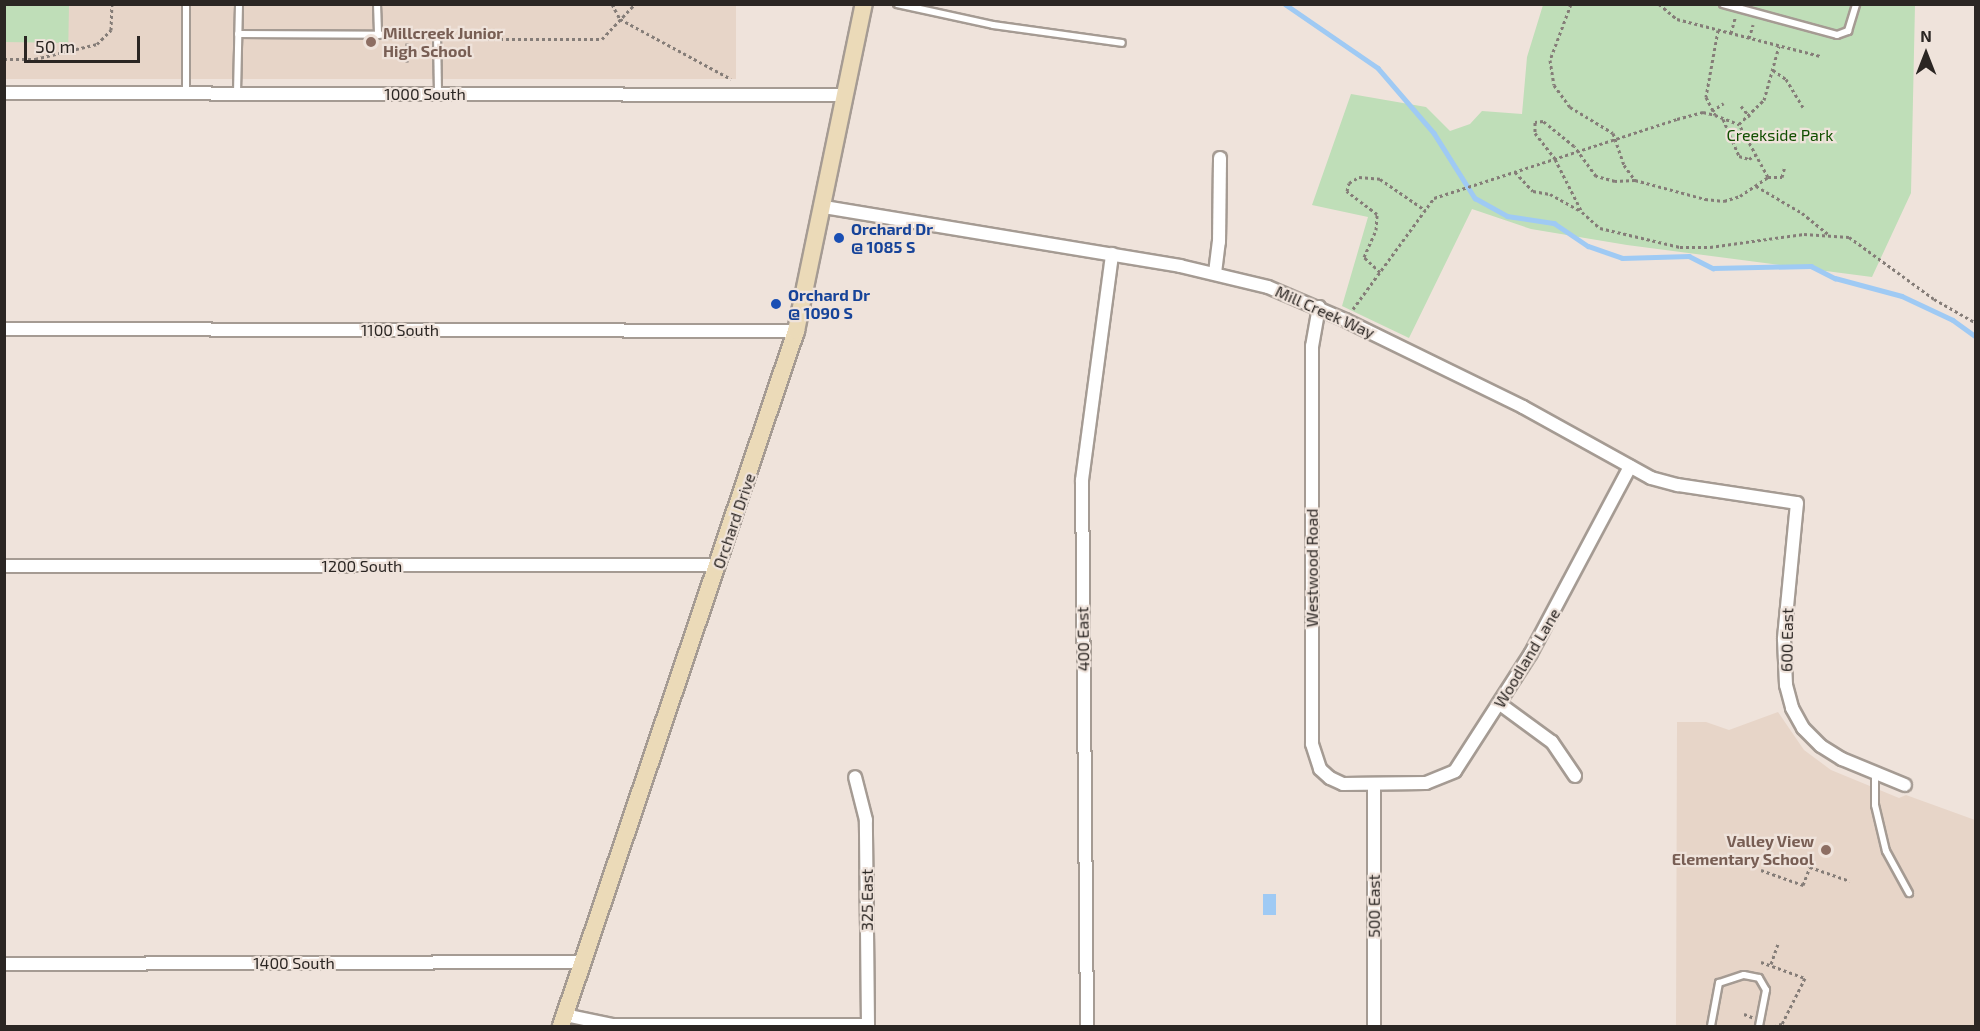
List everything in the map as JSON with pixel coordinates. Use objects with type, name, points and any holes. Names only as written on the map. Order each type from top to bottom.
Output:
[{"type":"main road","name":"Orchard Drive","points":[[563,1021],[719,565],[796,331],[824,207],[864,4]]},
{"type":"street","name":"1000 South","points":[[4,93],[846,95]]},
{"type":"street","points":[[1215,273],[1220,242],[1220,158]]},
{"type":"street","name":"Mill Creek Way","points":[[824,207],[1112,254],[1215,273],[1268,287],[1319,308],[1523,406],[1630,467],[1678,485],[1797,503]]},
{"type":"street","name":"400 East","points":[[1087,1026],[1082,480],[1112,254]]},
{"type":"street","name":"Westwood Road","points":[[1319,308],[1312,346],[1312,744],[1320,769],[1330,778],[1343,784],[1374,784]]},
{"type":"street","name":"1100 South","points":[[4,329],[796,331]]},
{"type":"street","name":"Woodland Lane","points":[[1374,784],[1426,783],[1449,776],[1500,705],[1561,601],[1630,467]]},
{"type":"street","name":"600 East","points":[[1797,503],[1784,639],[1786,685],[1792,708],[1803,728],[1821,746],[1875,774],[1905,784]]},
{"type":"street","name":"1200 South","points":[[4,566],[719,565]]},
{"type":"street","points":[[1500,705],[1552,742],[1575,776]]},
{"type":"street","name":"325 East","points":[[855,777],[866,813],[868,1025]]},
{"type":"street","name":"500 East","points":[[1374,784],[1374,1026]]},
{"type":"street","name":"1400 South","points":[[4,964],[584,962]]},
{"type":"street","points":[[563,1021],[612,1025],[868,1025]]},
{"type":"lane","points":[[186,4],[186,93]]},
{"type":"lane","points":[[237,94],[239,4]]},
{"type":"lane","points":[[377,4],[378,35]]},
{"type":"lane","points":[[897,4],[993,25],[1122,43]]},
{"type":"lane","points":[[1723,4],[1841,35],[1848,31],[1856,4]]},
{"type":"lane","points":[[238,34],[437,35],[438,94]]},
{"type":"lane","points":[[1875,774],[1875,805],[1886,851],[1909,893]]},
{"type":"lane","points":[[1711,1026],[1719,983],[1738,976],[1759,978],[1767,998],[1759,1026]]},
{"type":"path","points":[[4,59],[35,58],[97,44],[111,30],[112,4]]},
{"type":"path","points":[[612,4],[620,18],[731,79]]},
{"type":"path","points":[[452,39],[602,39],[635,4]]},
{"type":"path","points":[[1571,4],[1551,54],[1551,76],[1570,107],[1617,139],[1624,165],[1635,180]]},
{"type":"path","points":[[1659,4],[1677,19],[1820,56]]},
{"type":"path","points":[[1731,33],[1737,8]]},
{"type":"path","points":[[1749,38],[1753,25]]},
{"type":"path","points":[[1713,113],[1705,87],[1719,30]]},
{"type":"path","points":[[407,35],[407,62]]},
{"type":"path","points":[[1739,124],[1750,117],[1764,100],[1779,46]]},
{"type":"path","points":[[1773,70],[1784,76],[1803,107]]},
{"type":"path","points":[[1713,113],[1724,103]]},
{"type":"path","points":[[1741,106],[1750,117]]},
{"type":"path","points":[[1353,309],[1434,198],[1578,151],[1698,113],[1713,113],[1739,124],[1757,153],[1768,177]]},
{"type":"path","points":[[1723,119],[1739,156],[1749,159],[1757,153]]},
{"type":"path","points":[[1582,212],[1555,159],[1535,134],[1536,121],[1543,122],[1578,151],[1596,176],[1615,182],[1635,180],[1674,192],[1724,201],[1756,186],[1768,177],[1782,177],[1785,166]]},
{"type":"path","points":[[1515,172],[1529,188],[1582,212],[1600,228],[1680,247],[1710,247],[1804,234],[1849,237],[1934,298],[1976,322]]},
{"type":"path","points":[[1380,272],[1364,257],[1376,230],[1377,214],[1347,191],[1349,183],[1359,177],[1380,179],[1425,210]]},
{"type":"path","points":[[1756,186],[1802,213],[1830,236]]},
{"type":"path","points":[[1761,870],[1803,885],[1810,867],[1850,880]]},
{"type":"path","points":[[1771,964],[1778,944]]},
{"type":"path","points":[[1761,962],[1805,978],[1782,1024],[1776,1024]]},
{"type":"shaded area","name":"Millcreek Junior High School","points":[[5,5],[736,5],[736,79],[5,79]]},
{"type":"shaded area","name":"Valley View Elementary School","points":[[1778,712],[1804,750],[1831,770],[1899,798],[1906,795],[1975,820],[1975,1026],[1676,1026],[1677,722],[1706,722],[1729,730]]},
{"type":"green space","points":[[5,4],[69,5],[68,43],[4,42]]},
{"type":"green space","name":"Creekside Park","points":[[1543,5],[1915,5],[1911,193],[1872,277],[1627,245],[1531,229],[1472,209],[1409,338],[1342,306],[1368,217],[1312,205],[1351,94],[1426,107],[1450,131],[1470,124],[1482,111],[1522,114],[1527,57]]},
{"type":"water","points":[[1263,894],[1276,894],[1276,915],[1263,915]]},
{"type":"waterway","points":[[1285,4],[1378,68],[1434,133],[1475,198],[1507,216],[1554,223],[1588,246],[1622,258],[1689,256],[1713,268],[1811,266],[1835,278],[1902,296],[1953,320],[1976,337]]},
{"type":"place","name":"Millcreek Junior High School","points":[[371,42]]},
{"type":"place","name":"Orchard Dr @ 1085 S","points":[[839,238]]},
{"type":"place","name":"Orchard Dr @ 1090 S","points":[[776,304]]},
{"type":"place","name":"Valley View Elementary School","points":[[1826,850]]}]
